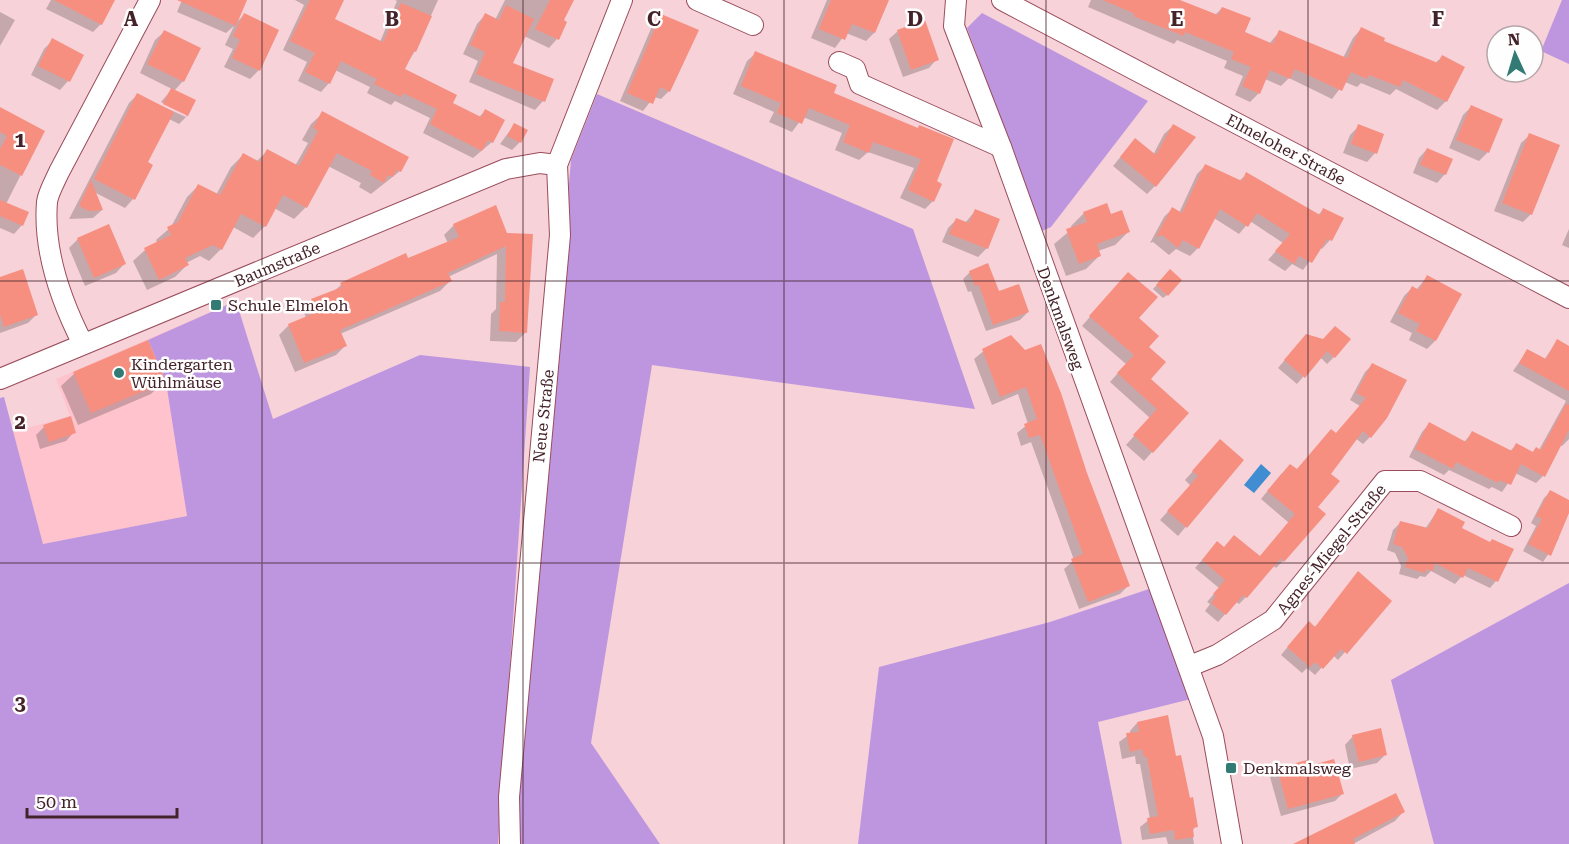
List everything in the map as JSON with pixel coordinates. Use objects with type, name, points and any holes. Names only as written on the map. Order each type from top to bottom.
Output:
[{"type":"street","points":[[83,344],[50,260],[47,201],[59,172],[150,0]]},
{"type":"street","name":"Neue Straße","points":[[510,844],[510,786],[560,235],[557,165],[622,0]]},
{"type":"street","points":[[697,0],[753,24]]},
{"type":"street","name":"Denkmalsweg","points":[[956,0],[954,26],[1001,147],[1068,340],[1190,666],[1213,736],[1232,844]]},
{"type":"street","name":"Elmeloher Straße","points":[[1002,0],[1569,298]]},
{"type":"street","points":[[839,62],[855,69],[860,84],[1001,147]]},
{"type":"street","name":"Baumstraße","points":[[0,379],[506,169],[540,163],[557,165]]},
{"type":"street","name":"Agnes-Miegel-Straße","points":[[1190,666],[1217,655],[1273,620],[1385,481],[1420,481],[1510,526]]},
{"type":"shaded area","points":[[1562,0],[1569,0],[1569,64],[1545,53],[1545,41]]},
{"type":"shaded area","points":[[982,13],[1148,101],[1051,227],[1042,231],[967,28]]},
{"type":"shaded area","points":[[597,94],[913,229],[975,409],[652,365],[591,743],[660,844],[518,844],[516,804],[571,160]]},
{"type":"shaded area","points":[[236,301],[268,564],[187,516],[43,544],[13,432],[70,416],[56,379]]},
{"type":"shaded area","points":[[236,301],[273,419],[420,355],[530,367],[498,844],[0,844],[0,398],[4,397],[43,544],[187,516],[166,382],[148,340]]},
{"type":"shaded area","points":[[1569,583],[1569,844],[1434,844],[1391,680]]},
{"type":"shaded area","points":[[1149,589],[1191,699],[1098,722],[1122,844],[858,844],[879,667],[1050,622]]},
{"type":"water","points":[[1261,464],[1271,473],[1254,493],[1244,485]]},
{"type":"building","points":[[54,0],[115,0],[102,25]]},
{"type":"building","points":[[177,0],[247,0],[236,26]]},
{"type":"building","points":[[310,0],[344,0],[335,19],[383,42],[401,3],[432,16],[416,52],[414,51],[405,69],[457,95],[453,103],[481,117],[485,109],[505,120],[493,143],[488,140],[482,151],[439,129],[430,124],[437,109],[403,93],[401,97],[374,84],[377,79],[341,61],[330,84],[305,72],[315,53],[290,41]]},
{"type":"building","points":[[550,0],[574,0],[564,20],[567,22],[559,40],[535,29]]},
{"type":"building","points":[[831,0],[889,0],[875,33],[852,24],[845,40],[819,29]]},
{"type":"building","points":[[1103,0],[1180,0],[1218,15],[1222,7],[1251,18],[1245,32],[1273,44],[1279,30],[1347,58],[1361,27],[1385,38],[1384,41],[1438,63],[1442,55],[1465,67],[1447,102],[1403,80],[1400,87],[1369,75],[1367,79],[1351,72],[1342,91],[1295,69],[1290,79],[1270,70],[1260,94],[1242,86],[1251,67],[1231,59],[1234,52],[1185,32],[1184,36],[1133,16],[1135,14]]},
{"type":"building","points":[[506,5],[534,19],[513,63],[554,79],[545,102],[476,74],[485,52],[470,45],[485,13],[499,20]]},
{"type":"building","points":[[244,13],[279,30],[260,71],[232,58],[240,40],[233,36]]},
{"type":"building","points":[[661,14],[699,30],[670,92],[660,87],[653,104],[627,93]]},
{"type":"building","points":[[925,20],[939,60],[911,70],[897,30]]},
{"type":"building","points":[[164,30],[201,48],[184,82],[147,64]]},
{"type":"building","points":[[52,38],[84,55],[70,82],[38,66]]},
{"type":"building","points":[[755,51],[837,85],[834,93],[918,128],[919,125],[954,139],[937,181],[942,184],[934,202],[908,190],[921,159],[873,142],[869,153],[843,142],[850,125],[809,108],[802,124],[777,113],[781,103],[741,86]]},
{"type":"building","points":[[171,88],[196,100],[188,116],[163,104]]},
{"type":"building","points":[[137,93],[174,112],[148,162],[153,165],[135,200],[94,179]]},
{"type":"building","points":[[1471,105],[1503,119],[1489,153],[1456,140]]},
{"type":"building","points":[[0,107],[45,131],[22,176],[0,165],[0,149],[7,136],[0,132]]},
{"type":"building","points":[[322,111],[409,157],[401,172],[397,170],[393,177],[388,175],[384,183],[370,175],[372,171],[337,153],[307,208],[283,195],[266,227],[241,214],[222,250],[213,245],[185,258],[189,265],[159,280],[144,248],[171,235],[167,227],[178,222],[198,184],[220,195],[243,153],[260,162],[267,149],[299,166],[318,131],[313,128]]},
{"type":"building","points":[[514,123],[528,130],[521,143],[507,136]]},
{"type":"building","points":[[1173,124],[1196,137],[1156,187],[1120,157],[1135,138],[1156,155]]},
{"type":"building","points":[[1358,124],[1384,134],[1377,154],[1351,144]]},
{"type":"building","points":[[1529,133],[1560,145],[1532,215],[1502,203]]},
{"type":"building","points":[[1427,148],[1453,159],[1446,175],[1420,165]]},
{"type":"building","points":[[1205,164],[1242,181],[1246,172],[1320,215],[1323,208],[1344,218],[1332,241],[1327,239],[1312,263],[1299,256],[1294,264],[1275,251],[1290,234],[1257,213],[1248,227],[1220,209],[1199,249],[1183,240],[1178,248],[1162,235],[1156,237],[1172,207],[1182,213]]},
{"type":"building","points":[[91,180],[103,210],[89,211],[79,206]]},
{"type":"building","points":[[0,200],[29,212],[23,226],[0,216]]},
{"type":"building","points":[[1107,203],[1111,214],[1122,210],[1130,232],[1097,244],[1101,256],[1079,264],[1066,229],[1087,222],[1083,212]]},
{"type":"building","points":[[496,205],[507,233],[533,234],[527,333],[499,331],[500,302],[505,302],[506,246],[448,273],[452,281],[340,330],[347,346],[304,363],[288,324],[317,312],[311,299],[342,287],[340,283],[406,253],[408,258],[459,237],[453,224]]},
{"type":"building","points":[[975,209],[1000,219],[988,249],[949,234],[956,218],[969,223]]},
{"type":"building","points":[[109,224],[126,264],[94,278],[77,238]]},
{"type":"building","points":[[988,263],[999,291],[1019,284],[1029,312],[993,325],[979,285],[975,286],[969,271]]},
{"type":"building","points":[[23,269],[38,315],[4,327],[0,314],[0,277]]},
{"type":"building","points":[[1170,269],[1182,280],[1168,296],[1156,285]]},
{"type":"building","points":[[1128,272],[1158,297],[1139,318],[1159,336],[1149,347],[1166,362],[1151,379],[1189,413],[1153,453],[1133,435],[1157,409],[1117,373],[1134,355],[1089,316]]},
{"type":"building","points":[[1427,275],[1462,294],[1436,341],[1416,331],[1420,324],[1398,313],[1412,286],[1419,290]]},
{"type":"building","points":[[1335,326],[1351,339],[1335,358],[1327,351],[1305,378],[1284,360],[1306,334],[1323,339]]},
{"type":"building","points":[[1011,335],[1025,350],[1041,344],[1061,393],[1087,473],[1130,586],[1088,602],[1071,559],[1083,554],[1040,435],[1029,438],[1024,424],[1037,419],[1026,387],[1000,397],[982,349]]},
{"type":"building","points":[[1557,339],[1569,346],[1569,391],[1519,363],[1527,349],[1546,359]]},
{"type":"building","points":[[148,340],[166,382],[91,413],[73,372]]},
{"type":"building","points":[[1372,363],[1407,380],[1387,418],[1371,438],[1363,431],[1331,474],[1340,481],[1318,507],[1326,514],[1284,562],[1281,558],[1247,598],[1243,595],[1226,615],[1211,603],[1216,596],[1213,594],[1225,580],[1202,560],[1217,541],[1224,547],[1234,535],[1260,556],[1295,514],[1267,491],[1290,464],[1297,469],[1331,429],[1336,433],[1366,398],[1356,393]]},
{"type":"building","points":[[1566,404],[1569,405],[1569,430],[1545,477],[1521,464],[1511,485],[1499,480],[1498,483],[1456,462],[1453,469],[1415,449],[1429,422],[1466,442],[1472,431],[1512,451],[1516,443],[1533,452],[1536,447],[1541,450]]},
{"type":"building","points":[[71,416],[76,433],[49,442],[43,425]]},
{"type":"building","points":[[1220,439],[1244,460],[1187,528],[1167,511],[1198,476],[1192,471]]},
{"type":"building","points":[[1550,490],[1569,500],[1569,513],[1551,556],[1528,544],[1542,519],[1536,516]]},
{"type":"building","points":[[1438,508],[1465,522],[1462,528],[1490,542],[1492,539],[1514,549],[1498,582],[1468,568],[1463,578],[1435,563],[1433,571],[1426,569],[1425,573],[1405,567],[1408,558],[1402,547],[1393,544],[1400,521],[1428,528]]},
{"type":"building","points":[[1358,571],[1392,601],[1347,654],[1341,649],[1323,669],[1315,662],[1310,667],[1287,647],[1309,621],[1315,627]]},
{"type":"building","points":[[1168,715],[1176,756],[1181,755],[1190,798],[1193,797],[1198,827],[1193,828],[1194,837],[1175,840],[1174,830],[1150,834],[1147,818],[1158,816],[1147,757],[1144,757],[1142,749],[1130,752],[1126,733],[1139,732],[1137,722]]},
{"type":"building","points":[[1381,728],[1387,755],[1359,762],[1352,735]]},
{"type":"building","points":[[1334,759],[1344,794],[1288,809],[1277,768],[1307,760],[1309,766]]},
{"type":"building","points":[[1396,793],[1405,812],[1353,839],[1355,844],[1293,844]]},
{"type":"place","name":"Schule Elmeloh","points":[[216,305]]},
{"type":"place","name":"Kindergarten Wühlmäuse","points":[[119,373]]},
{"type":"place","name":"Denkmalsweg","points":[[1231,768]]}]
